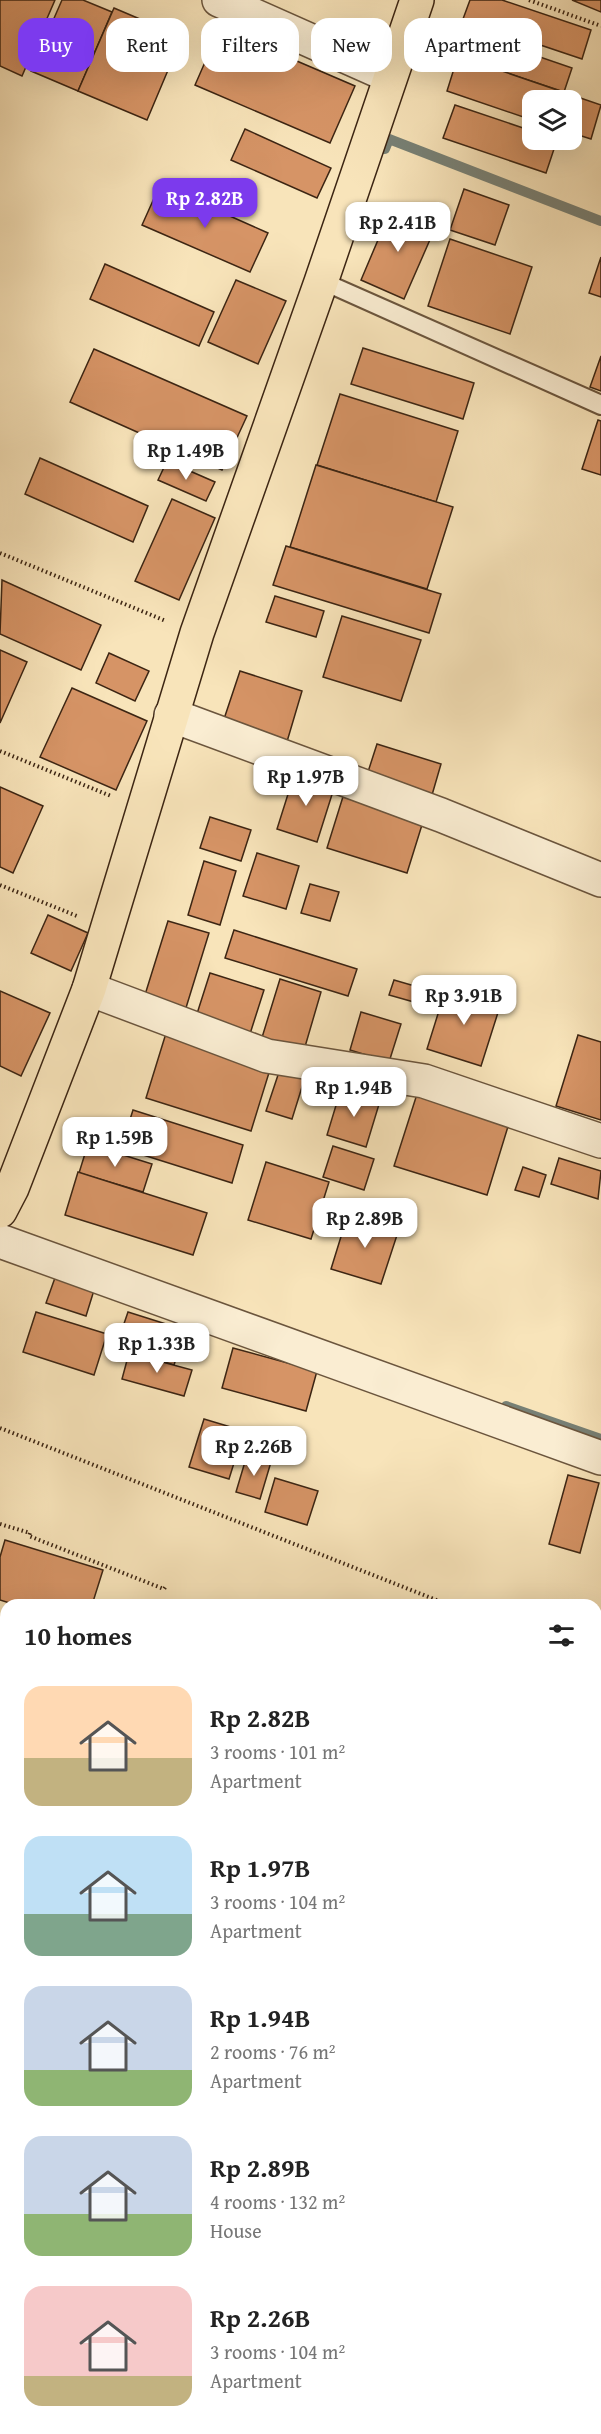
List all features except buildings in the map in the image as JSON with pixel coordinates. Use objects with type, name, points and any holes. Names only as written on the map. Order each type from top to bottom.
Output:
[{"type":"main road","points":[[4,1194],[88,989],[145,809],[197,633],[321,282],[417,0]]},
{"type":"street","points":[[219,0],[390,76]]},
{"type":"street","points":[[171,715],[441,815],[601,880]]},
{"type":"street","points":[[88,989],[267,1056],[424,1081],[601,1141]]},
{"type":"street","points":[[0,1241],[601,1458]]},
{"type":"lane","points":[[321,282],[601,405]]},
{"type":"path","points":[[529,0],[601,26]]},
{"type":"path","points":[[0,553],[197,633]]},
{"type":"path","points":[[0,751],[145,809]]},
{"type":"path","points":[[0,885],[108,929]]},
{"type":"path","points":[[0,1428],[434,1599]]},
{"type":"path","points":[[0,1524],[30,1533],[29,1536],[164,1589],[166,1586]]},
{"type":"waterway","points":[[385,149],[389,139],[601,221]]},
{"type":"waterway","points":[[506,1406],[601,1439]]}]
